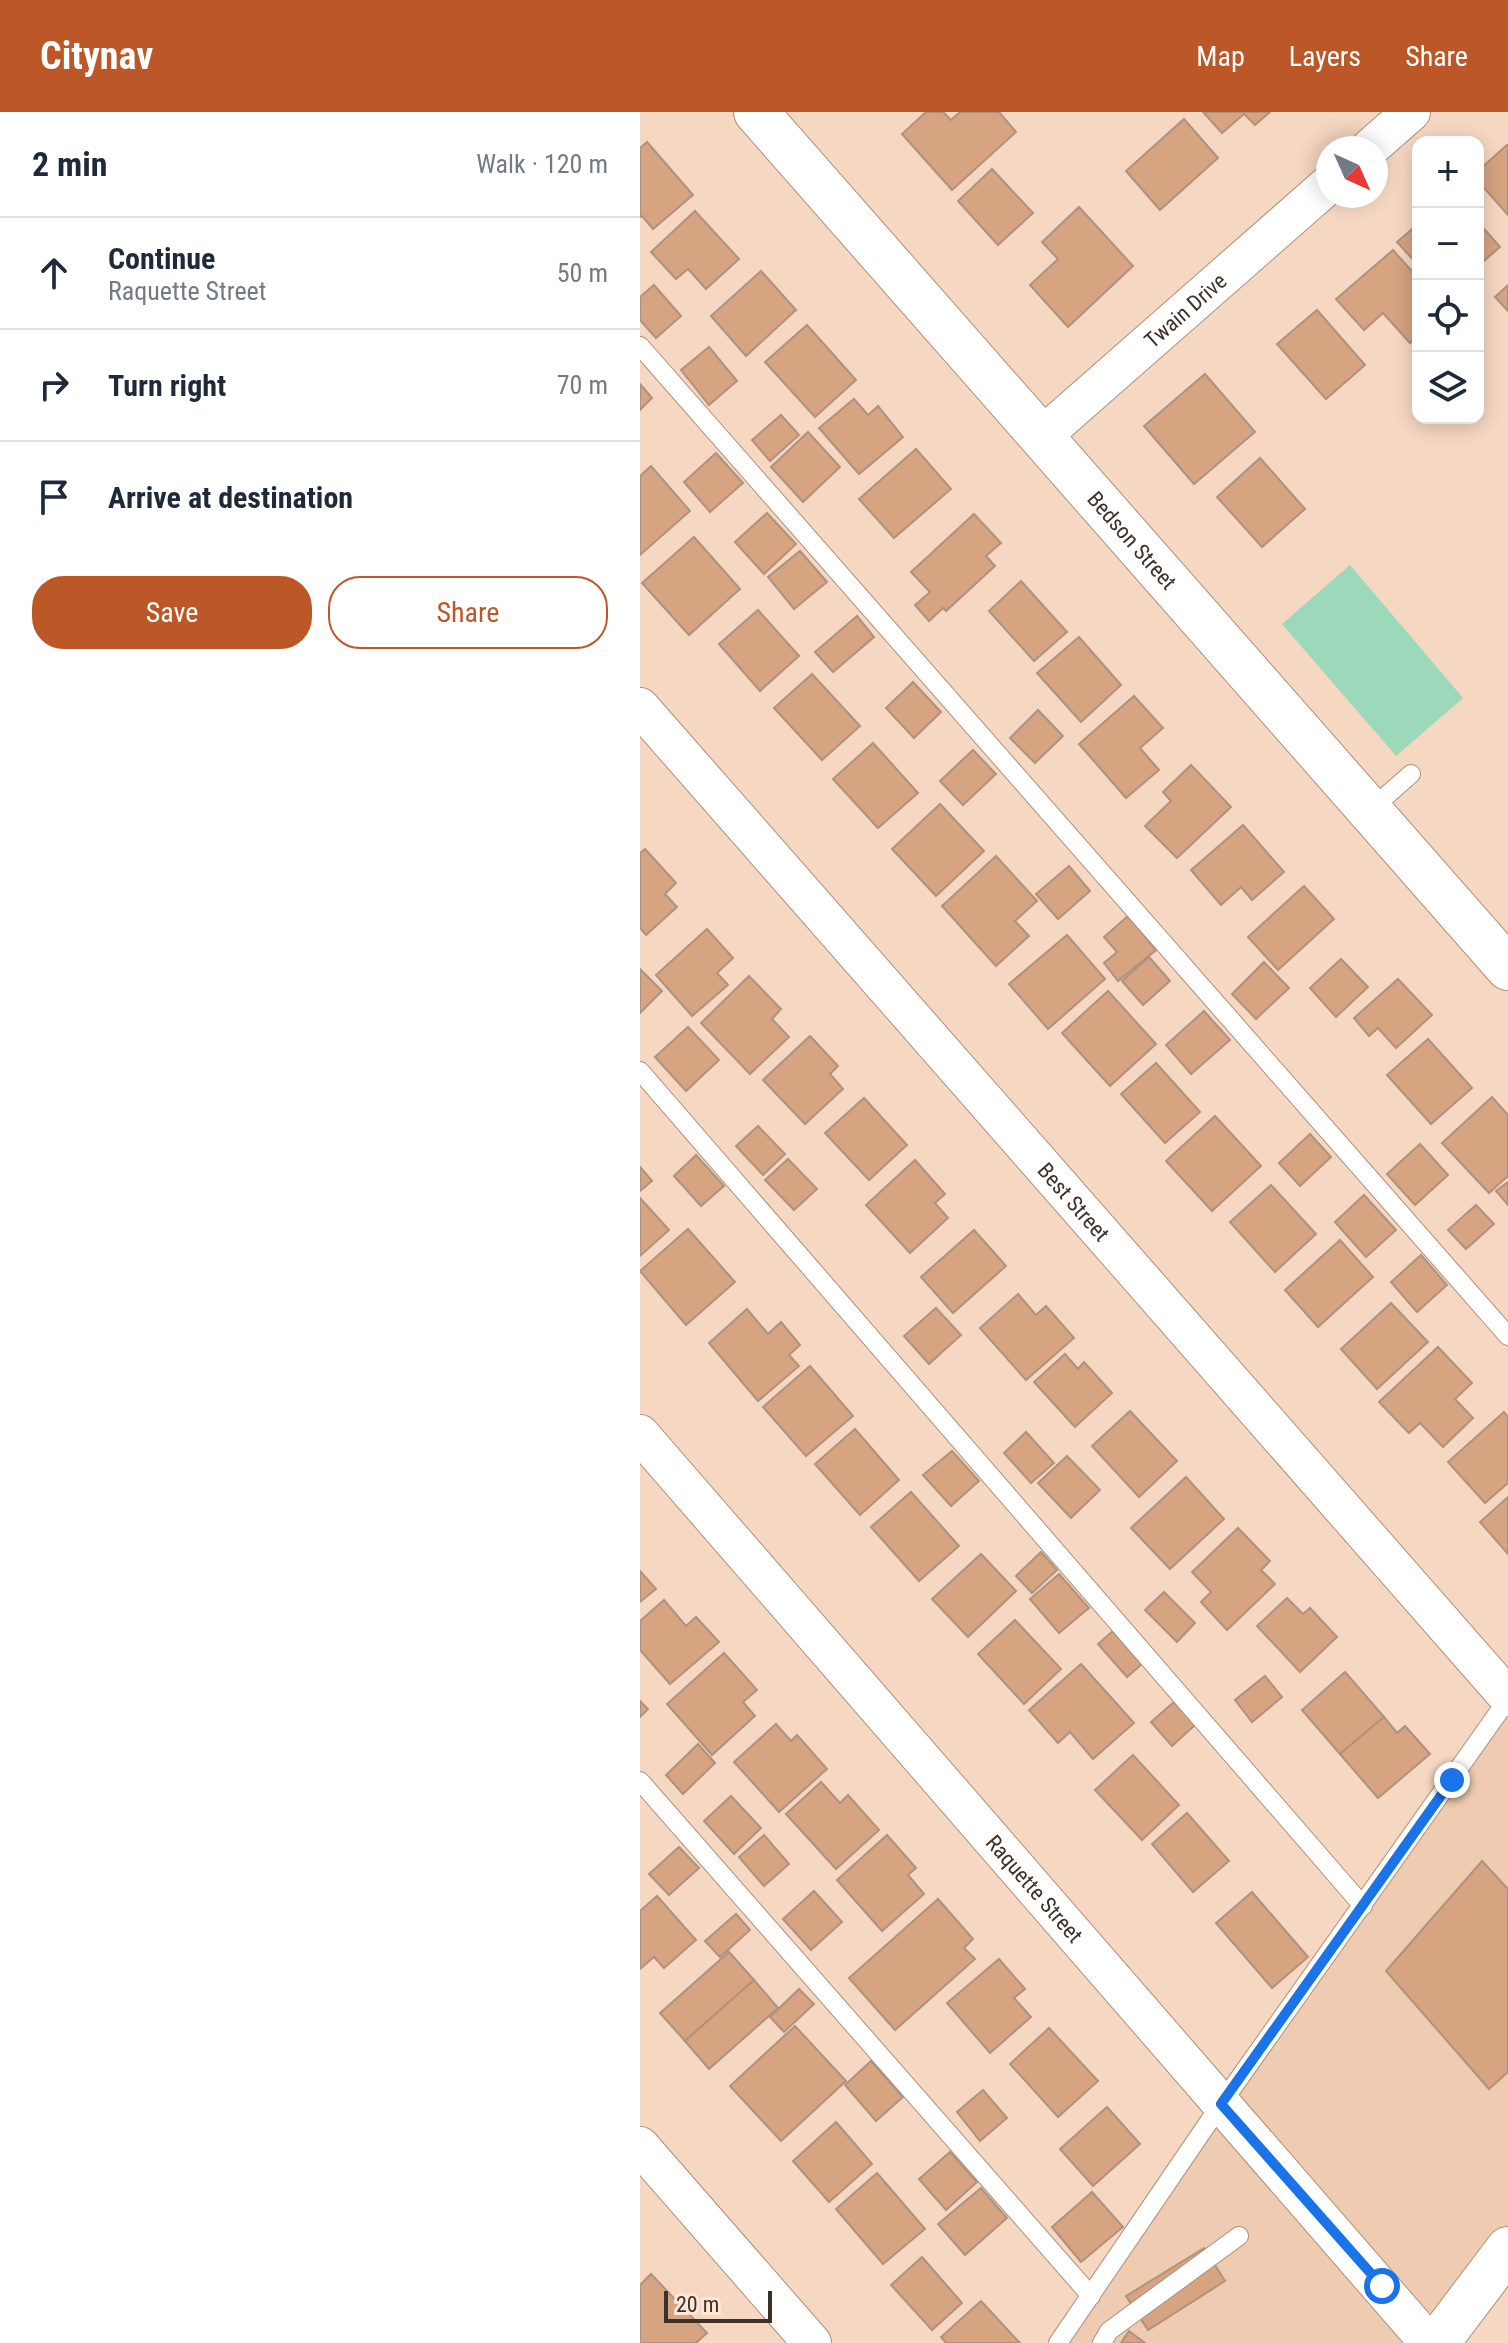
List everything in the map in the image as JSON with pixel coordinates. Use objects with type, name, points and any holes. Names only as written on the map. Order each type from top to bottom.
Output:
[{"type":"main road","name":"Bedson Street","points":[[756,112],[1508,968]]},
{"type":"main road","points":[[1437,2343],[1508,2249]]},
{"type":"street","points":[[1384,136],[1411,112]]},
{"type":"street","name":"Twain Drive","points":[[1041,437],[1316,196]]},
{"type":"street","name":"Best Street","points":[[640,707],[1508,1698]]},
{"type":"street","name":"Raquette Street","points":[[640,1434],[1429,2343]]},
{"type":"street","points":[[640,2146],[812,2343]]},
{"type":"lane","points":[[640,346],[1508,1336]]},
{"type":"lane","points":[[1370,810],[1411,774]]},
{"type":"lane","points":[[640,1071],[1363,1906]]},
{"type":"lane","points":[[1058,2343],[1221,2104],[1508,1698]]},
{"type":"lane","points":[[640,1781],[1091,2296]]},
{"type":"lane","points":[[1102,2343],[1109,2331],[1239,2236]]},
{"type":"shaded area","points":[[1508,1699],[1508,2249],[1437,2343],[1058,2343]]},
{"type":"green space","points":[[1350,565],[1463,698],[1396,756],[1282,624]]},
{"type":"building","points":[[926,112],[943,112],[951,120],[960,112],[999,112],[1016,132],[952,190],[902,134]]},
{"type":"building","points":[[1203,112],[1270,112],[1255,125],[1244,114],[1222,133]]},
{"type":"building","points":[[1184,119],[1218,158],[1160,210],[1126,171]]},
{"type":"building","points":[[647,142],[693,195],[653,229],[640,217],[640,148]]},
{"type":"building","points":[[1508,146],[1508,215],[1484,188],[1484,166]]},
{"type":"building","points":[[992,169],[1033,213],[998,245],[958,201]]},
{"type":"building","points":[[1079,207],[1133,266],[1068,327],[1030,285],[1058,259],[1042,242]]},
{"type":"building","points":[[695,211],[739,259],[706,289],[688,269],[676,279],[651,252]]},
{"type":"building","points":[[1412,229],[1412,258],[1397,242]]},
{"type":"building","points":[[1484,229],[1500,247],[1484,261]]},
{"type":"building","points":[[1393,250],[1412,271],[1412,341],[1410,343],[1383,313],[1364,330],[1336,299]]},
{"type":"building","points":[[761,271],[796,310],[746,356],[711,316]]},
{"type":"building","points":[[654,285],[681,316],[656,338],[640,320],[640,297]]},
{"type":"building","points":[[1508,285],[1508,311],[1495,297]]},
{"type":"building","points":[[1317,310],[1365,365],[1326,399],[1277,344]]},
{"type":"building","points":[[807,325],[856,380],[815,417],[765,362]]},
{"type":"building","points":[[709,347],[737,381],[709,405],[681,370]]},
{"type":"building","points":[[1205,374],[1255,432],[1194,484],[1144,426]]},
{"type":"building","points":[[640,384],[652,398],[640,410]]},
{"type":"building","points":[[854,399],[868,415],[878,406],[903,437],[859,474],[819,428]]},
{"type":"building","points":[[781,415],[799,435],[770,461],[752,440]]},
{"type":"building","points":[[808,432],[840,467],[803,502],[771,467]]},
{"type":"building","points":[[916,449],[951,489],[894,538],[859,499]]},
{"type":"building","points":[[716,453],[743,483],[710,512],[684,482]]},
{"type":"building","points":[[1260,458],[1305,509],[1262,547],[1217,497]]},
{"type":"building","points":[[651,466],[690,511],[640,555],[640,476]]},
{"type":"building","points":[[767,513],[796,544],[764,574],[735,542]]},
{"type":"building","points":[[974,514],[1001,543],[986,556],[995,566],[946,611],[943,608],[929,621],[915,605],[930,592],[911,572]]},
{"type":"building","points":[[694,537],[740,589],[689,635],[642,583]]},
{"type":"building","points":[[800,551],[827,582],[794,609],[768,577]]},
{"type":"building","points":[[1021,581],[1067,632],[1034,661],[989,611]]},
{"type":"building","points":[[758,610],[799,656],[760,691],[719,644]]},
{"type":"building","points":[[857,616],[874,637],[833,672],[815,652]]},
{"type":"building","points":[[1079,637],[1121,685],[1081,722],[1037,673]]},
{"type":"building","points":[[812,674],[860,726],[822,760],[774,708]]},
{"type":"building","points":[[913,682],[941,712],[914,738],[886,708]]},
{"type":"building","points":[[1134,696],[1163,728],[1140,748],[1159,770],[1126,798],[1079,744]]},
{"type":"building","points":[[1038,710],[1063,736],[1035,763],[1010,738]]},
{"type":"building","points":[[873,743],[918,793],[878,828],[833,779]]},
{"type":"building","points":[[973,750],[996,774],[963,805],[940,781]]},
{"type":"building","points":[[1191,765],[1231,807],[1177,858],[1145,826],[1171,801],[1163,792]]},
{"type":"building","points":[[940,804],[984,851],[936,896],[892,849]]},
{"type":"building","points":[[1243,825],[1284,872],[1252,900],[1241,887],[1221,905],[1191,870]]},
{"type":"building","points":[[645,849],[676,883],[665,894],[677,907],[646,935],[640,928],[640,853]]},
{"type":"building","points":[[996,856],[1037,901],[1015,921],[1029,936],[996,966],[942,906]]},
{"type":"building","points":[[1069,866],[1090,891],[1058,919],[1036,894]]},
{"type":"building","points":[[1304,886],[1334,919],[1278,970],[1248,937]]},
{"type":"building","points":[[1128,916],[1156,950],[1118,981],[1104,963],[1117,952],[1104,937]]},
{"type":"building","points":[[707,929],[733,958],[717,973],[728,985],[692,1016],[656,975]]},
{"type":"building","points":[[1067,935],[1105,979],[1048,1029],[1009,984]]},
{"type":"building","points":[[1149,957],[1170,981],[1143,1005],[1122,981]]},
{"type":"building","points":[[1341,959],[1368,987],[1336,1017],[1310,988]]},
{"type":"building","points":[[1264,962],[1289,988],[1256,1019],[1232,994]]},
{"type":"building","points":[[640,969],[662,991],[640,1013]]},
{"type":"building","points":[[749,976],[781,1009],[772,1019],[789,1037],[750,1074],[701,1023]]},
{"type":"building","points":[[1398,979],[1432,1015],[1396,1048],[1378,1028],[1369,1036],[1354,1018]]},
{"type":"building","points":[[1108,991],[1156,1044],[1110,1086],[1062,1033]]},
{"type":"building","points":[[1204,1011],[1230,1040],[1191,1074],[1166,1045]]},
{"type":"building","points":[[688,1027],[719,1060],[686,1091],[655,1057]]},
{"type":"building","points":[[810,1036],[838,1066],[830,1074],[843,1089],[805,1124],[763,1080]]},
{"type":"building","points":[[1428,1039],[1472,1088],[1431,1124],[1387,1075]]},
{"type":"building","points":[[1156,1063],[1200,1112],[1165,1143],[1121,1094]]},
{"type":"building","points":[[1492,1097],[1508,1115],[1508,1176],[1489,1193],[1442,1143]]},
{"type":"building","points":[[864,1098],[907,1145],[869,1180],[825,1133]]},
{"type":"building","points":[[1215,1116],[1261,1166],[1212,1211],[1166,1161]]},
{"type":"building","points":[[758,1126],[785,1154],[763,1175],[736,1146]]},
{"type":"building","points":[[1310,1134],[1331,1157],[1300,1186],[1279,1163]]},
{"type":"building","points":[[1420,1144],[1448,1175],[1415,1205],[1387,1174]]},
{"type":"building","points":[[696,1155],[724,1186],[701,1206],[674,1176]]},
{"type":"building","points":[[788,1159],[817,1189],[794,1210],[765,1180]]},
{"type":"building","points":[[915,1160],[945,1194],[935,1203],[948,1218],[910,1253],[866,1205]]},
{"type":"building","points":[[640,1167],[652,1181],[640,1191]]},
{"type":"building","points":[[1508,1182],[1508,1205],[1496,1191]]},
{"type":"building","points":[[1271,1185],[1316,1234],[1275,1272],[1230,1222]]},
{"type":"building","points":[[1364,1195],[1396,1230],[1366,1257],[1335,1222]]},
{"type":"building","points":[[640,1198],[669,1230],[640,1256]]},
{"type":"building","points":[[1476,1205],[1494,1224],[1466,1249],[1448,1230]]},
{"type":"building","points":[[688,1229],[735,1282],[686,1325],[640,1271]]},
{"type":"building","points":[[974,1230],[1006,1266],[953,1313],[921,1277]]},
{"type":"building","points":[[1340,1240],[1373,1277],[1318,1327],[1285,1290]]},
{"type":"building","points":[[1421,1255],[1447,1285],[1417,1312],[1391,1282]]},
{"type":"building","points":[[1018,1294],[1036,1315],[1046,1306],[1074,1338],[1026,1380],[980,1328]]},
{"type":"building","points":[[1391,1303],[1428,1342],[1377,1389],[1341,1349]]},
{"type":"building","points":[[936,1308],[961,1335],[929,1364],[904,1336]]},
{"type":"building","points":[[747,1309],[768,1334],[781,1322],[800,1345],[789,1355],[799,1366],[758,1401],[709,1343]]},
{"type":"building","points":[[1438,1347],[1472,1383],[1455,1399],[1473,1418],[1443,1447],[1420,1423],[1409,1433],[1379,1402]]},
{"type":"building","points":[[1065,1354],[1078,1369],[1084,1362],[1112,1393],[1075,1427],[1034,1382]]},
{"type":"building","points":[[810,1366],[853,1416],[806,1456],[763,1407]]},
{"type":"building","points":[[1130,1411],[1177,1461],[1139,1497],[1092,1446]]},
{"type":"building","points":[[1504,1412],[1508,1417],[1508,1483],[1485,1503],[1448,1462]]},
{"type":"building","points":[[855,1429],[899,1480],[860,1515],[815,1464]]},
{"type":"building","points":[[1026,1432],[1054,1463],[1031,1483],[1004,1453]]},
{"type":"building","points":[[952,1451],[979,1481],[951,1506],[923,1475]]},
{"type":"building","points":[[1067,1456],[1100,1490],[1071,1518],[1038,1483]]},
{"type":"building","points":[[1186,1477],[1224,1519],[1170,1569],[1131,1528]]},
{"type":"building","points":[[911,1492],[959,1546],[919,1581],[871,1527]]},
{"type":"building","points":[[1508,1497],[1508,1554],[1480,1522]]},
{"type":"building","points":[[1238,1528],[1270,1561],[1261,1570],[1275,1584],[1227,1630],[1201,1602],[1211,1592],[1192,1572]]},
{"type":"building","points":[[1041,1552],[1057,1570],[1032,1593],[1016,1576]]},
{"type":"building","points":[[981,1554],[1016,1591],[968,1637],[932,1599]]},
{"type":"building","points":[[640,1571],[656,1589],[640,1602]]},
{"type":"building","points":[[1059,1574],[1089,1608],[1059,1633],[1030,1599]]},
{"type":"building","points":[[1164,1592],[1195,1623],[1177,1642],[1145,1610]]},
{"type":"building","points":[[1287,1598],[1303,1614],[1310,1608],[1337,1637],[1300,1672],[1257,1626]]},
{"type":"building","points":[[664,1600],[686,1626],[696,1617],[719,1642],[670,1684],[640,1650],[640,1621]]},
{"type":"building","points":[[1015,1620],[1061,1669],[1024,1704],[978,1654]]},
{"type":"building","points":[[1113,1631],[1142,1664],[1127,1677],[1098,1644]]},
{"type":"building","points":[[724,1653],[757,1690],[743,1702],[755,1716],[712,1755],[667,1704]]},
{"type":"building","points":[[1081,1664],[1134,1723],[1093,1759],[1070,1732],[1058,1743],[1029,1710]]},
{"type":"building","points":[[1345,1672],[1384,1717],[1340,1754],[1302,1710]]},
{"type":"building","points":[[1265,1676],[1282,1697],[1252,1722],[1235,1700]]},
{"type":"building","points":[[640,1701],[648,1709],[640,1717]]},
{"type":"building","points":[[1174,1702],[1195,1725],[1172,1746],[1151,1722]]},
{"type":"building","points":[[1384,1717],[1397,1733],[1405,1726],[1430,1754],[1378,1798],[1340,1754]]},
{"type":"building","points":[[776,1724],[791,1741],[797,1735],[827,1769],[779,1812],[734,1762]]},
{"type":"building","points":[[698,1744],[715,1763],[683,1794],[666,1775]]},
{"type":"building","points":[[1133,1755],[1179,1805],[1142,1840],[1095,1790]]},
{"type":"building","points":[[821,1782],[840,1803],[848,1795],[879,1830],[836,1869],[786,1814]]},
{"type":"building","points":[[731,1796],[761,1828],[734,1854],[704,1821]]},
{"type":"building","points":[[1187,1813],[1229,1861],[1193,1892],[1152,1844]]},
{"type":"building","points":[[764,1835],[789,1864],[764,1886],[739,1857]]},
{"type":"building","points":[[887,1835],[916,1868],[908,1875],[924,1894],[882,1931],[837,1880]]},
{"type":"building","points":[[679,1847],[699,1868],[669,1895],[649,1874]]},
{"type":"building","points":[[1482,1861],[1508,1889],[1508,2072],[1489,2089],[1386,1971]]},
{"type":"building","points":[[814,1891],[842,1922],[811,1950],[783,1919]]},
{"type":"building","points":[[1252,1892],[1308,1957],[1272,1988],[1216,1923]]},
{"type":"building","points":[[657,1896],[696,1940],[664,1968],[654,1957],[640,1969],[640,1911]]},
{"type":"building","points":[[938,1899],[973,1939],[964,1948],[975,1959],[895,2030],[849,1978]]},
{"type":"building","points":[[736,1914],[750,1930],[720,1957],[705,1941]]},
{"type":"building","points":[[729,1952],[754,1980],[685,2041],[660,2013]]},
{"type":"building","points":[[999,1959],[1025,1989],[1014,1998],[1031,2017],[990,2053],[947,2003]]},
{"type":"building","points":[[754,1980],[778,2008],[709,2069],[685,2041]]},
{"type":"building","points":[[799,1989],[814,2004],[784,2032],[770,2017]]},
{"type":"building","points":[[795,2026],[846,2081],[781,2141],[730,2086]]},
{"type":"building","points":[[1049,2028],[1098,2081],[1058,2117],[1010,2064]]},
{"type":"building","points":[[871,2061],[903,2097],[876,2121],[845,2085]]},
{"type":"building","points":[[983,2090],[1007,2118],[980,2141],[957,2112]]},
{"type":"building","points":[[1107,2107],[1140,2144],[1093,2186],[1060,2149]]},
{"type":"building","points":[[836,2122],[872,2164],[829,2202],[793,2161]]},
{"type":"building","points":[[950,2152],[977,2182],[946,2210],[919,2179]]},
{"type":"building","points":[[877,2173],[925,2229],[883,2264],[836,2209]]},
{"type":"building","points":[[981,2188],[1007,2218],[965,2255],[938,2224]]},
{"type":"building","points":[[1092,2192],[1123,2227],[1081,2262],[1052,2227]]},
{"type":"building","points":[[1204,2248],[1225,2281],[1148,2330],[1126,2296]]},
{"type":"building","points":[[922,2257],[962,2303],[932,2330],[891,2285]]},
{"type":"building","points":[[651,2274],[707,2333],[696,2343],[640,2343],[640,2285]]},
{"type":"building","points":[[981,2301],[1020,2343],[946,2343],[941,2337]]},
{"type":"building","points":[[1129,2331],[1145,2343],[1121,2343]]},
{"type":"route","points":[[1382,2286],[1221,2104],[1452,1780]]}]
